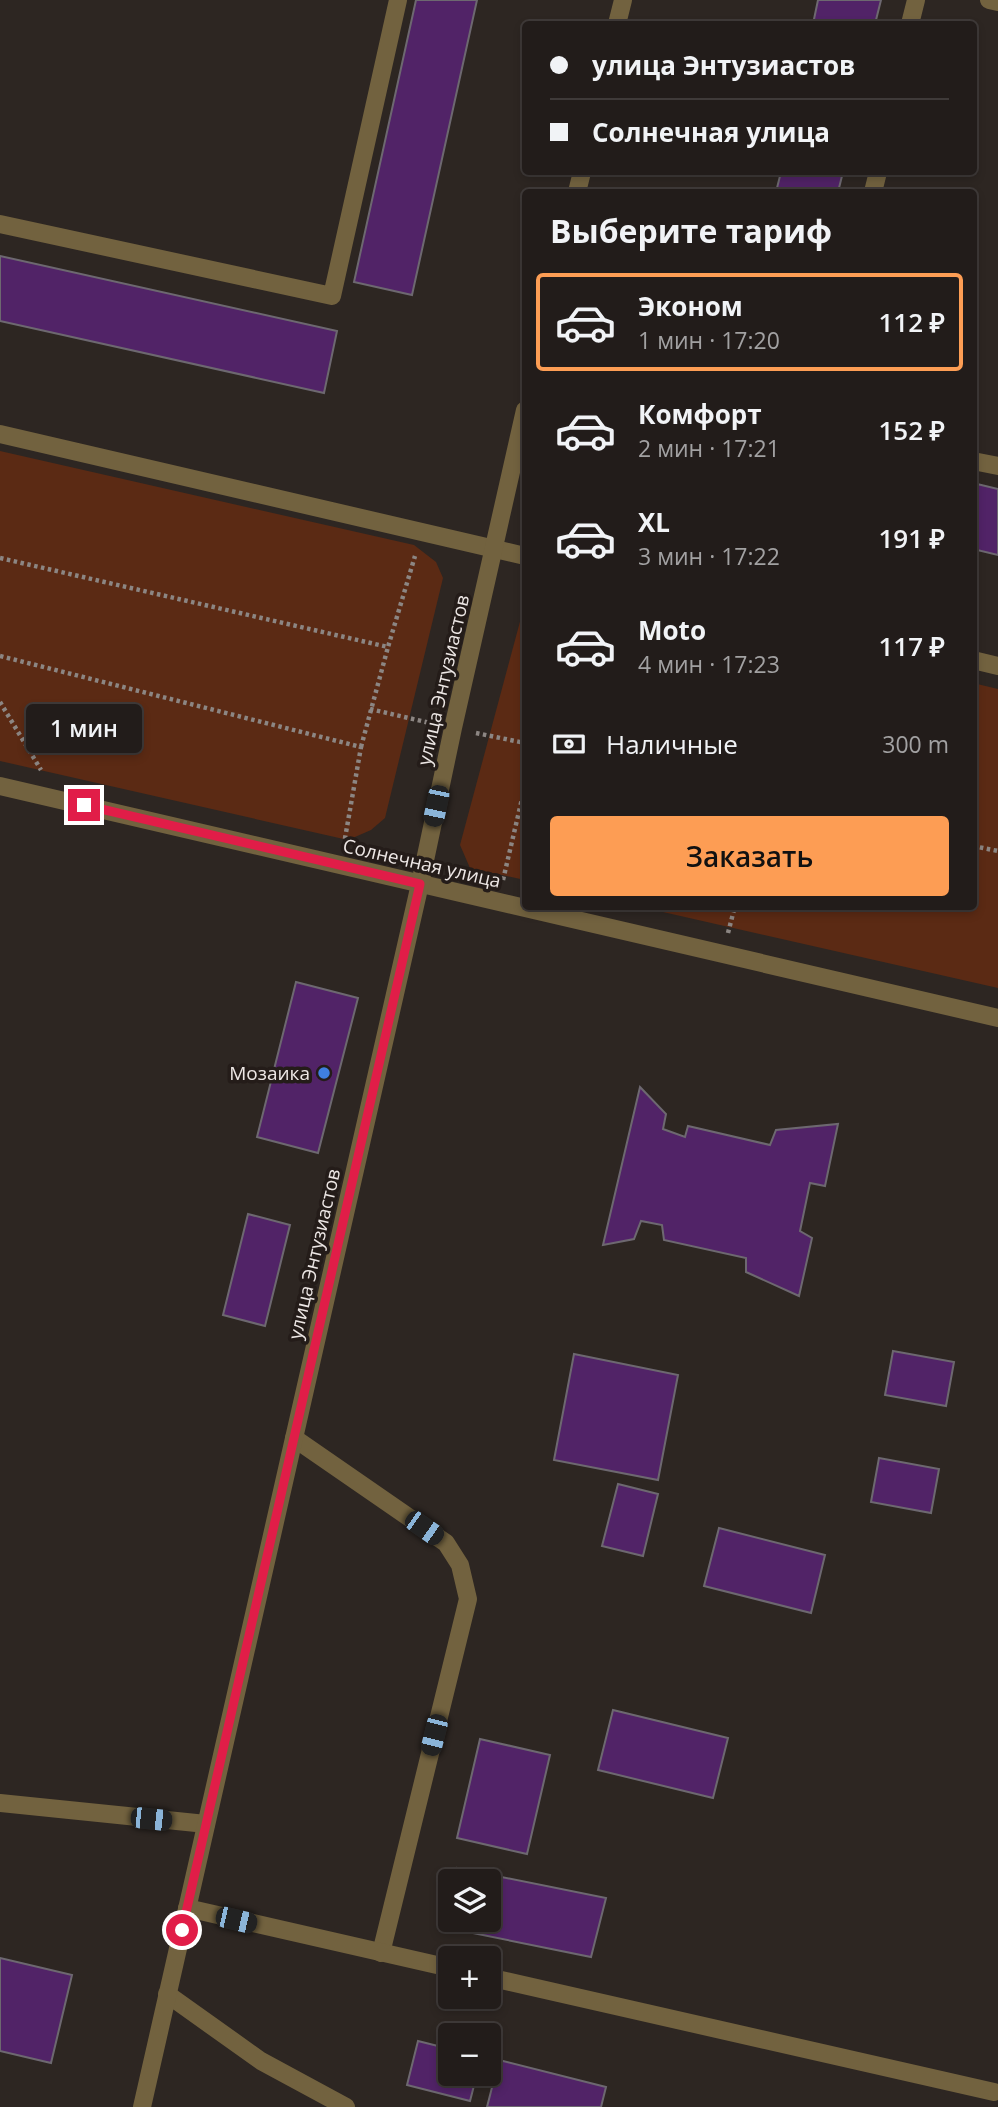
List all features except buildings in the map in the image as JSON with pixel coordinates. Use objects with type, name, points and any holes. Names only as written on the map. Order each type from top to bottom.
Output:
[{"type":"street","points":[[0,224],[332,296],[398,0]]},
{"type":"street","points":[[618,21],[622,0]]},
{"type":"street","points":[[912,21],[916,0]]},
{"type":"street","points":[[989,0],[998,2]]},
{"type":"street","name":"улица Энтузиастов","points":[[142,2107],[522,423]]},
{"type":"street","points":[[0,434],[522,555]]},
{"type":"street","points":[[977,462],[998,466]]},
{"type":"street","points":[[977,661],[998,666]]},
{"type":"street","name":"Солнечная улица","points":[[0,786],[522,908]]},
{"type":"street","name":"Солнечная улица","points":[[532,910],[998,1018]]},
{"type":"street","points":[[294,1438],[446,1543],[460,1565],[468,1599],[381,1953]]},
{"type":"street","points":[[0,1803],[206,1824]]},
{"type":"street","points":[[187,1909],[438,1965]]},
{"type":"street","points":[[501,1980],[994,2092]]},
{"type":"street","points":[[167,1994],[261,2061],[346,2107]]},
{"type":"path","points":[[341,865],[361,747],[422,532]]},
{"type":"path","points":[[0,558],[388,647]]},
{"type":"path","points":[[0,656],[361,747]]},
{"type":"path","points":[[0,702],[59,799]]},
{"type":"path","points":[[498,902],[522,799]]},
{"type":"path","points":[[977,846],[998,851]]},
{"type":"shaded area","points":[[0,451],[414,545],[436,562],[443,578],[385,818],[371,830],[348,840],[0,761]]},
{"type":"shaded area","points":[[522,614],[522,879],[470,868],[460,845]]},
{"type":"shaded area","points":[[977,684],[998,689],[998,988],[654,910],[977,910]]},
{"type":"place","name":"Мозаика","points":[[324,1073]]},
{"type":"route","points":[[84,805],[420,884],[182,1930]]}]
